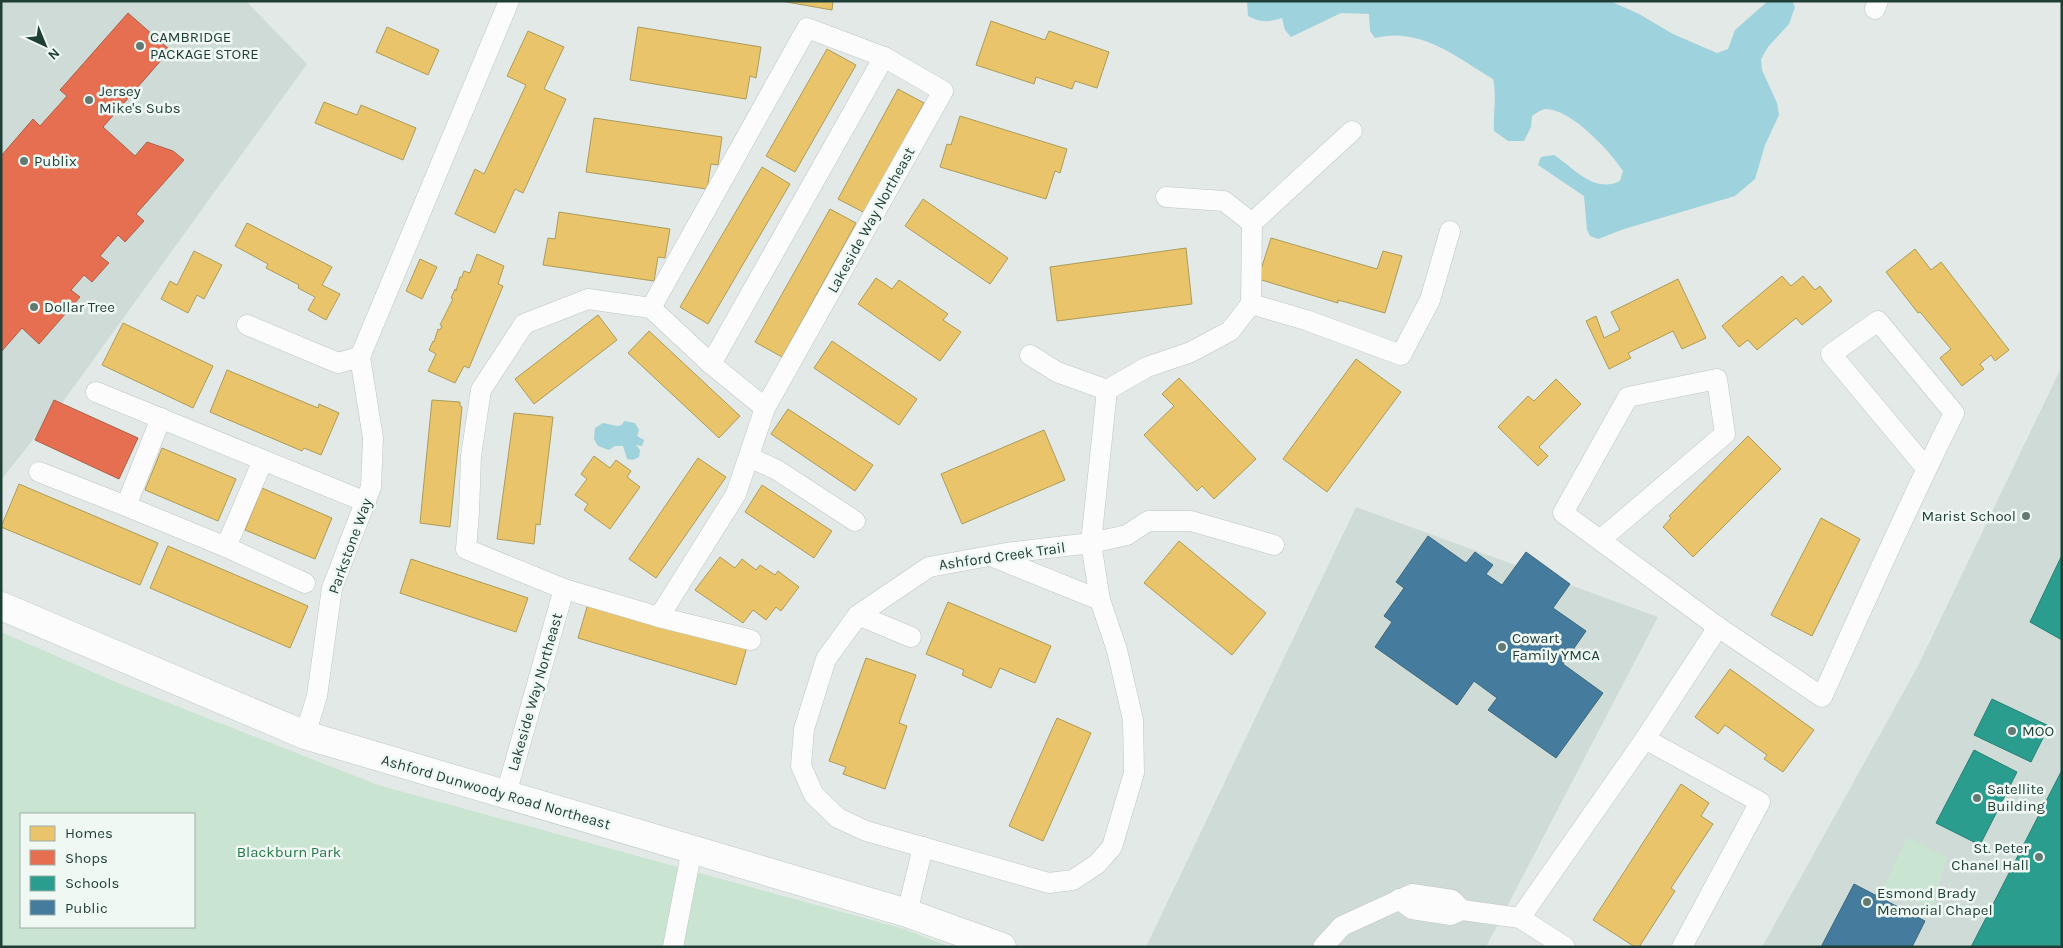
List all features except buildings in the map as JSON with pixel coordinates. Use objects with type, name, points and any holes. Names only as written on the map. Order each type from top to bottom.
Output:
[{"type":"main road","name":"Ashford Dunwoody Road Northeast","points":[[1,606],[305,735],[401,765],[506,794],[907,913],[1002,947]]},
{"type":"street","points":[[247,325],[338,363],[360,357],[509,1]]},
{"type":"street","name":"Lakeside Way Northeast","points":[[651,308],[807,28],[884,57],[943,92],[765,408],[736,494],[659,617]]},
{"type":"street","points":[[711,364],[884,57]]},
{"type":"street","points":[[1030,354],[1057,372],[1107,390],[1147,367],[1190,352],[1230,331],[1250,304],[1252,223],[1352,131]]},
{"type":"street","points":[[1166,197],[1224,201],[1252,223]]},
{"type":"street","points":[[1250,304],[1306,320],[1401,355],[1430,300],[1450,231]]},
{"type":"street","points":[[751,640],[659,617],[564,589],[466,549],[470,456],[481,390],[524,324],[588,298],[651,308],[711,364],[765,408]]},
{"type":"street","points":[[1600,540],[1725,434],[1717,379],[1628,397],[1563,513],[1718,627],[1822,697],[1910,500],[1954,414],[1878,321],[1831,354],[1926,468]]},
{"type":"street","name":"Parkstone Way","points":[[305,735],[317,696],[332,588],[371,487],[373,438],[360,357]]},
{"type":"street","name":"Ashford Creek Trail","points":[[1107,390],[1091,543],[1100,600],[1117,650],[1133,720],[1134,773],[1112,847],[1097,864],[1073,880],[1049,883],[866,831],[838,818],[814,795],[801,766],[804,729],[826,659],[858,616],[929,567],[990,556],[1091,543],[1127,535],[1148,521],[1191,521],[1274,545]]},
{"type":"street","points":[[96,392],[366,502]]},
{"type":"street","points":[[126,506],[161,418]]},
{"type":"street","points":[[749,457],[777,470],[855,521]]},
{"type":"street","points":[[226,547],[263,460]]},
{"type":"street","points":[[39,472],[226,547],[305,583]]},
{"type":"street","points":[[990,556],[1100,600]]},
{"type":"street","name":"Lakeside Way Northeast","points":[[506,794],[564,589]]},
{"type":"street","points":[[858,616],[911,637]]},
{"type":"street","points":[[1520,918],[1645,739],[1718,627]]},
{"type":"street","points":[[1645,739],[1760,802],[1682,947]]},
{"type":"street","points":[[907,913],[923,846]]},
{"type":"street","points":[[673,947],[692,849]]},
{"type":"street","points":[[1323,947],[1342,926],[1412,894],[1452,900],[1462,910],[1520,918],[1565,947]]},
{"type":"shaded area","points":[[1,1],[246,1],[307,64],[62,403],[1,480]]},
{"type":"shaded area","name":"Marist School","points":[[2062,366],[2062,947],[1762,947],[1918,666]]},
{"type":"shaded area","points":[[1356,507],[1658,617],[1486,947],[1146,947]]},
{"type":"green space","name":"Blackburn Park","points":[[1,632],[118,683],[378,785],[904,929],[950,947],[1,947]]},
{"type":"green space","points":[[1907,837],[1947,857],[1932,908],[1884,887]]},
{"type":"water","points":[[1247,1],[1610,1],[1639,14],[1673,34],[1717,53],[1728,49],[1735,30],[1768,1],[1792,1],[1795,7],[1789,24],[1768,47],[1761,59],[1762,70],[1777,103],[1779,115],[1765,145],[1755,179],[1735,196],[1624,229],[1598,239],[1590,236],[1587,230],[1584,196],[1538,165],[1541,157],[1554,155],[1585,178],[1602,184],[1620,181],[1623,171],[1600,143],[1567,116],[1546,109],[1539,111],[1532,116],[1531,127],[1524,141],[1508,141],[1494,131],[1495,92],[1493,79],[1438,46],[1408,36],[1392,35],[1375,38],[1370,31],[1369,14],[1341,13],[1291,37],[1285,30],[1282,18],[1265,21],[1248,16]]},
{"type":"water","points":[[624,421],[635,423],[639,430],[637,436],[644,440],[642,446],[636,445],[640,450],[639,457],[633,460],[627,459],[623,446],[615,446],[609,450],[598,446],[594,439],[595,428],[603,423],[617,426],[622,425]]},
{"type":"place","name":"CAMBRIDGE PACKAGE STORE","points":[[140,46]]},
{"type":"place","name":"Jersey Mike's Subs","points":[[89,100]]},
{"type":"place","name":"Publix","points":[[24,161]]},
{"type":"place","name":"Dollar Tree","points":[[34,307]]},
{"type":"place","name":"Marist School","points":[[2026,516]]},
{"type":"place","name":"Cowart Family YMCA","points":[[1502,647]]},
{"type":"place","name":"MOO","points":[[2012,731]]},
{"type":"place","name":"Satellite Building","points":[[1977,798]]},
{"type":"place","name":"St. Peter Chanel Hall","points":[[2039,857]]},
{"type":"place","name":"Esmond Brady Memorial Chapel","points":[[1867,902]]}]
